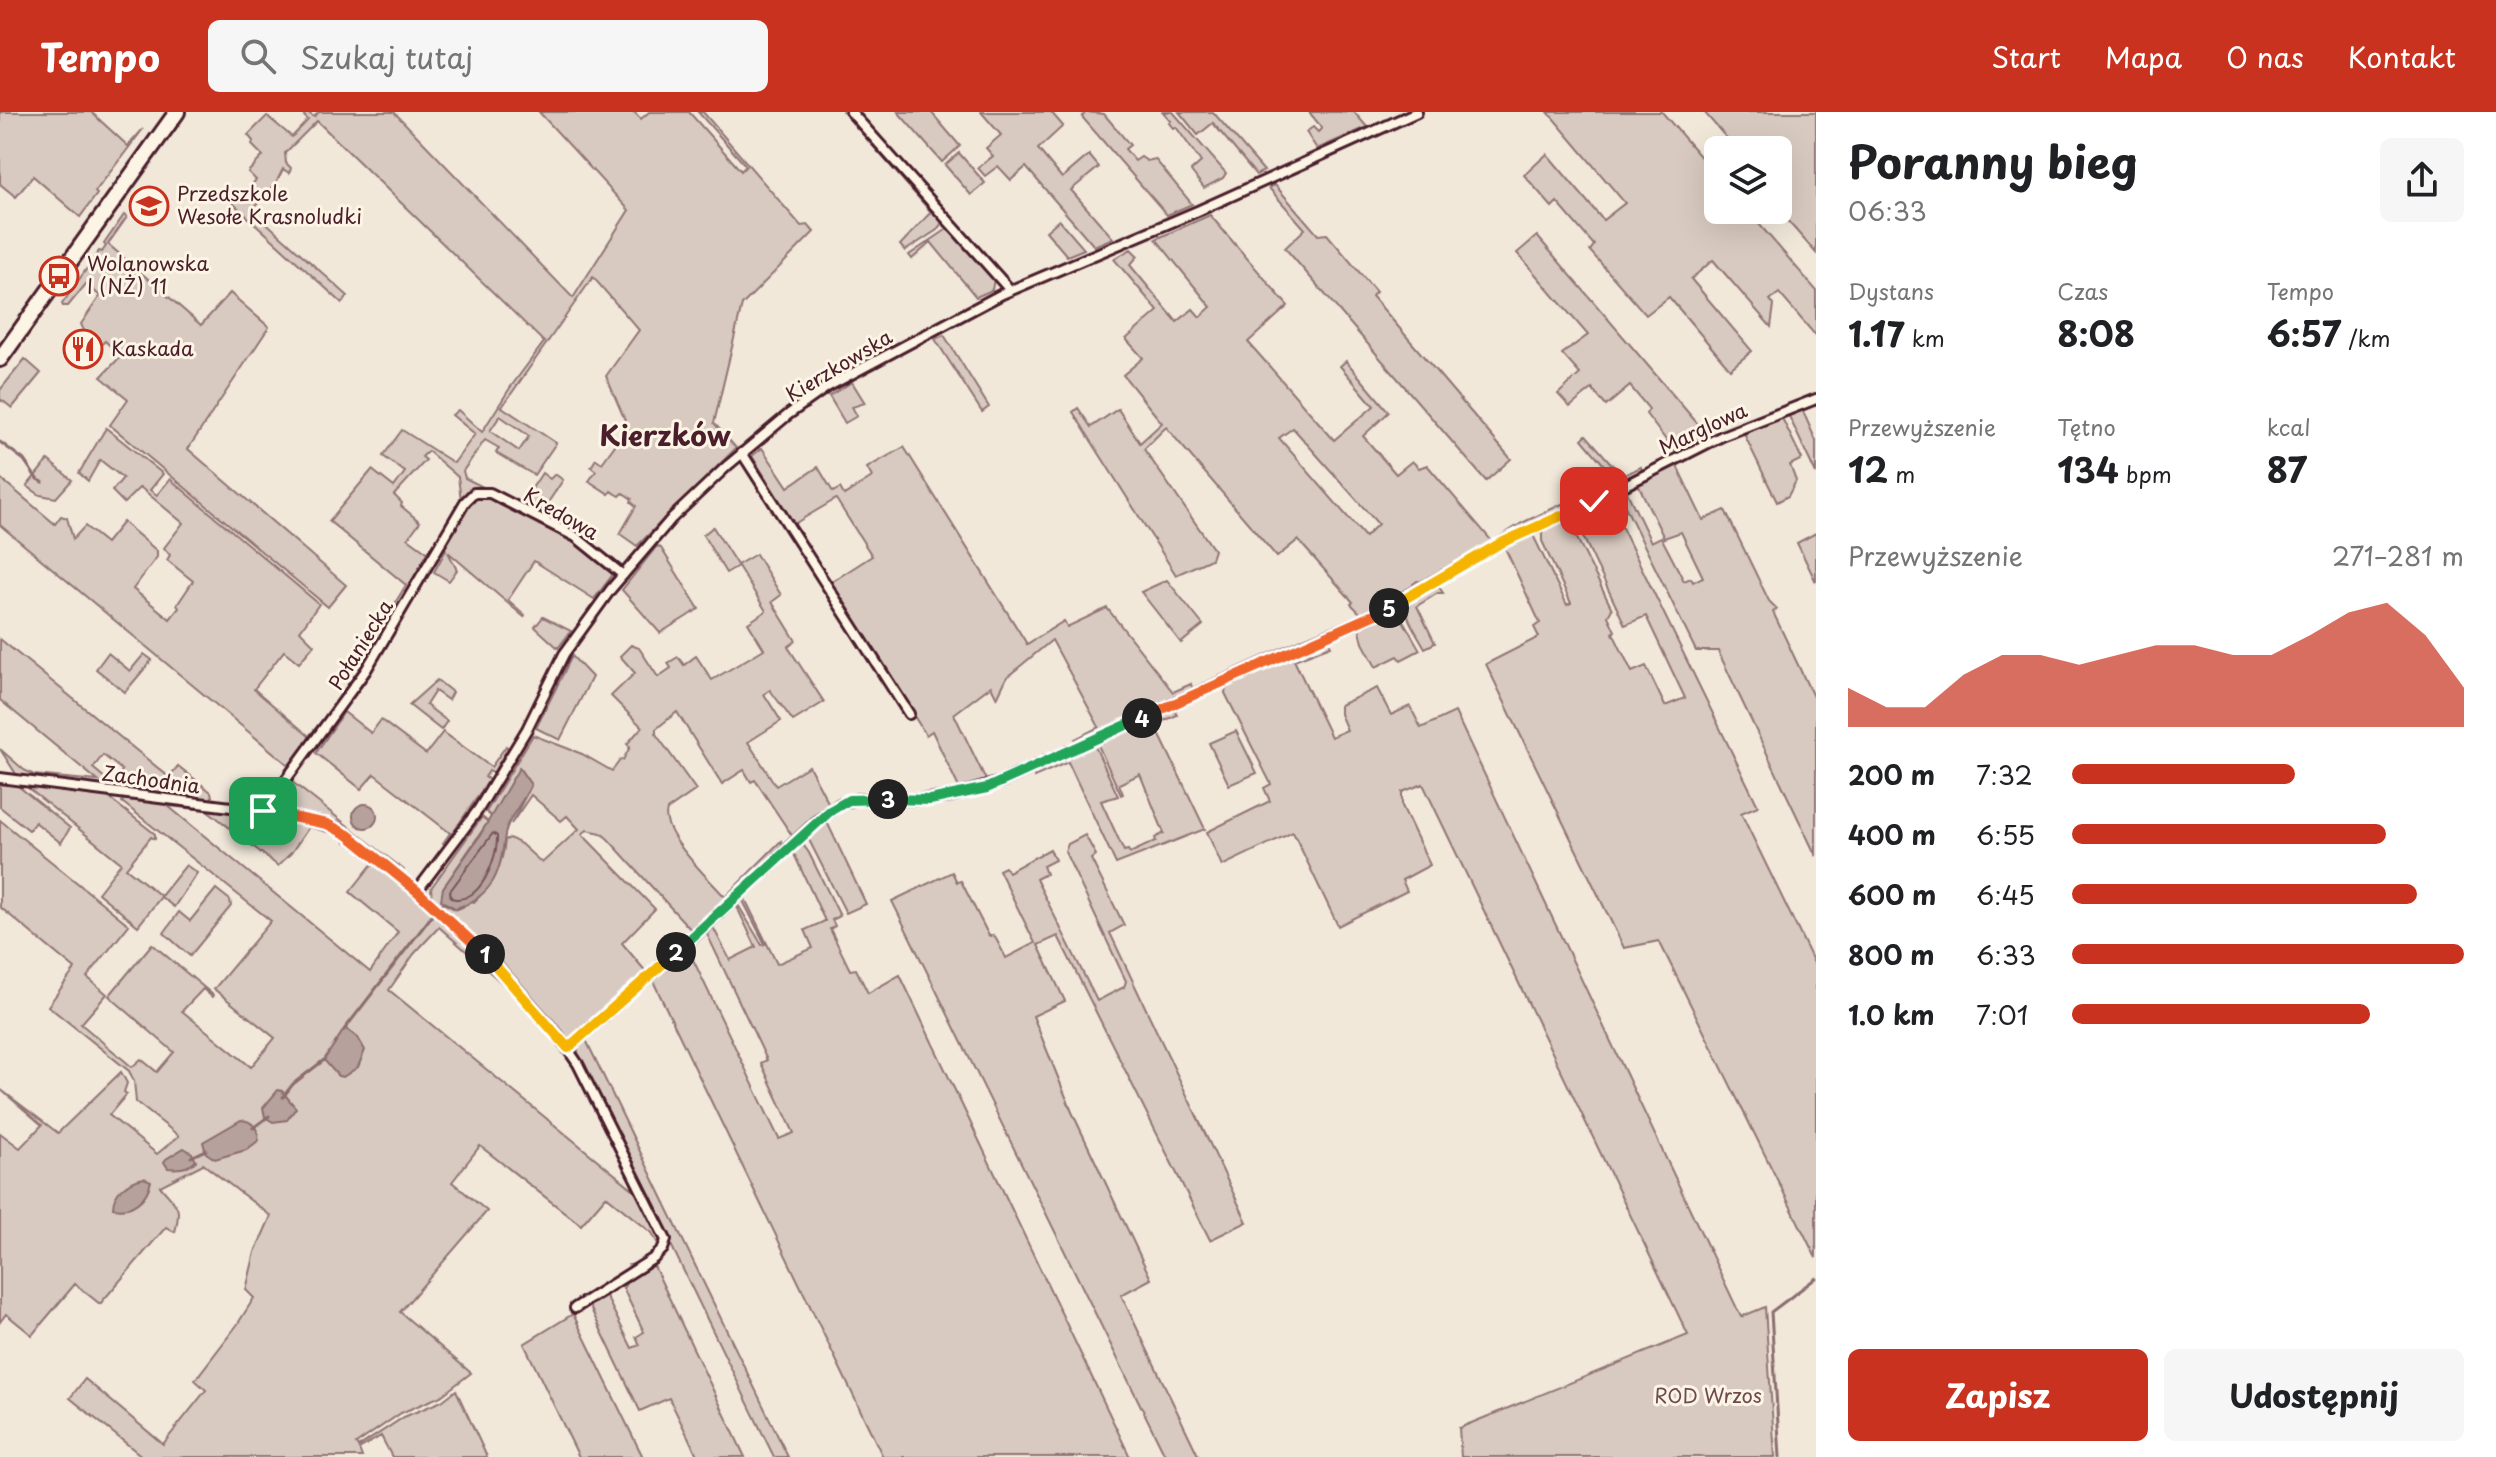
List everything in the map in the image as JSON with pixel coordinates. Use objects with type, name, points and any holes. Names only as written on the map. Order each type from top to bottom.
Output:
[{"type":"main road","points":[[0,359],[177,112]]},
{"type":"street","points":[[851,112],[1010,290]]},
{"type":"street","name":"Kierzkowska","points":[[417,891],[478,810],[527,729],[564,654],[623,575],[672,518],[742,453],[827,387],[1010,290],[1200,210],[1417,112]]},
{"type":"street","name":"Marglowa","points":[[568,1048],[700,931],[817,821],[840,804],[857,799],[930,800],[987,788],[1386,610],[1499,544],[1594,501],[1722,436],[1816,399]]},
{"type":"street","points":[[742,453],[909,714]]},
{"type":"street","name":"Kredowa","points":[[479,492],[490,493],[576,537],[623,575]]},
{"type":"street","name":"Połaniecka","points":[[263,811],[366,670],[465,502],[479,492]]},
{"type":"street","name":"Zachodnia","points":[[0,778],[263,811],[337,828],[417,891],[496,965],[568,1048],[666,1240],[663,1249],[654,1258],[575,1308]]},
{"type":"green space","points":[[0,112],[91,112],[128,146],[143,129],[80,217],[33,176],[16,197],[0,184]]},
{"type":"green space","points":[[307,112],[314,117],[319,112],[394,112],[573,298],[629,210],[539,112],[634,112],[641,119],[649,112],[689,112],[741,171],[746,166],[698,112],[703,112],[801,226],[808,225],[814,232],[742,305],[714,423],[736,448],[637,546],[620,534],[636,506],[632,499],[623,493],[620,496],[611,491],[609,494],[589,481],[596,471],[591,467],[596,459],[602,463],[628,427],[606,376],[639,330],[593,277],[502,407],[556,443],[534,475],[496,453],[499,448],[485,440],[463,471],[465,478],[481,486],[469,491],[461,500],[458,477],[428,451],[422,457],[426,460],[394,495],[402,503],[401,506],[420,522],[408,538],[430,554],[391,622],[386,618],[406,585],[329,521],[372,470],[394,487],[405,472],[383,456],[402,430],[454,463],[475,434],[452,415],[458,410],[482,432],[544,342],[317,121],[285,153],[286,163],[291,168],[289,173],[283,169],[277,181],[252,210],[348,296],[342,303],[226,197],[229,193],[237,200],[256,180],[248,172],[263,156],[252,145],[253,141],[248,135],[267,116],[292,137],[308,120],[304,116]],"holes":[[[500,416],[529,436],[519,451],[490,431]]]},
{"type":"green space","points":[[843,112],[847,112],[943,221],[937,230],[905,251],[900,245],[931,212]]},
{"type":"green space","points":[[898,112],[931,112],[960,146],[942,162]]},
{"type":"green space","points":[[981,112],[1051,112],[1063,126],[1038,149],[1062,178],[1089,155],[1099,167],[1071,190],[1113,238],[1094,246],[1026,167],[1011,180],[998,166],[985,176],[978,168],[993,156],[986,148],[1001,135]]},
{"type":"green space","points":[[1086,112],[1104,114],[1130,145],[1125,149],[1135,161],[1141,157],[1147,161],[1155,159],[1192,204],[1167,215],[1082,117]]},
{"type":"green space","points":[[1163,112],[1173,112],[1226,173],[1223,178],[1204,188],[1191,171],[1201,162]]},
{"type":"green space","points":[[1179,112],[1213,112],[1264,171],[1256,175],[1213,123],[1198,135]]},
{"type":"green space","points":[[1309,112],[1354,112],[1367,127],[1317,149],[1306,132],[1313,127],[1318,132],[1322,128]]},
{"type":"green space","points":[[1548,112],[1662,112],[1704,161],[1704,224],[1759,224],[1816,290],[1816,336],[1779,293],[1770,300],[1774,305],[1771,327],[1713,260],[1691,279],[1752,351],[1730,369],[1669,297],[1646,315],[1590,251],[1594,245],[1557,202],[1552,207],[1524,175],[1547,154],[1603,220],[1625,203]]},
{"type":"green space","points":[[1704,112],[1816,112],[1816,253],[1790,224],[1792,136],[1725,136]]},
{"type":"green space","points":[[959,153],[985,183],[971,195],[945,165]]},
{"type":"green space","points":[[1275,185],[1318,235],[1327,234],[1376,292],[1372,296],[1511,459],[1486,481],[1285,248],[1305,229],[1269,188]]},
{"type":"green space","points":[[124,215],[127,217],[108,244],[201,325],[230,293],[269,327],[188,449],[346,585],[328,607],[110,425],[128,399],[101,377],[121,356],[105,341],[101,345],[84,331],[81,324],[100,296],[86,284],[68,306],[62,304],[99,251],[102,252]]},
{"type":"green space","points":[[1210,215],[1288,306],[1248,342],[1334,440],[1374,406],[1340,366],[1346,361],[1389,412],[1363,436],[1396,474],[1412,461],[1419,468],[1427,465],[1491,540],[1491,544],[1427,582],[1417,581],[1413,584],[1415,589],[1364,617],[1298,540],[1277,557],[1166,427],[1144,449],[1214,550],[1211,559],[1176,575],[1073,412],[1078,408],[1091,427],[1118,409],[1140,443],[1162,423],[1123,375],[1143,358],[1126,339],[1158,311],[1114,259],[1131,249],[1138,256],[1130,265],[1177,322],[1193,309],[1200,317],[1211,307],[1156,239]],"holes":[[[1293,428],[1378,524],[1365,537],[1279,438]]]},
{"type":"green space","points":[[1059,220],[1084,249],[1067,256],[1046,231]]},
{"type":"green space","points":[[949,228],[994,279],[992,290],[976,297],[931,242],[912,259],[909,255]]},
{"type":"green space","points":[[1537,236],[1709,437],[1676,453],[1646,414],[1649,409],[1630,386],[1606,406],[1592,389],[1570,407],[1558,394],[1580,374],[1562,354],[1588,335],[1517,253]]},
{"type":"green space","points":[[944,335],[989,407],[982,412],[935,339]]},
{"type":"green space","points":[[25,359],[41,373],[12,408],[2,400],[0,402],[0,390]]},
{"type":"green space","points":[[852,382],[865,403],[852,407],[857,416],[845,423],[829,396]]},
{"type":"green space","points":[[1802,409],[1816,441],[1816,474],[1788,414]]},
{"type":"green space","points":[[1781,416],[1802,459],[1790,465],[1796,481],[1788,496],[1777,502],[1745,436],[1747,430]]},
{"type":"green space","points":[[106,428],[163,474],[150,490],[157,495],[170,479],[319,604],[300,631],[314,645],[299,663],[284,651],[254,689],[309,736],[320,723],[323,726],[292,768],[0,525],[0,478],[55,524],[61,516],[67,518],[73,539],[85,526],[106,543],[123,522],[157,551],[157,557],[133,589],[170,619],[193,581],[167,560],[170,555],[164,548],[183,523],[140,487],[124,503],[112,491],[123,478],[100,460],[88,481],[79,473]]},
{"type":"green space","points":[[1586,435],[1622,476],[1641,467],[1642,471],[1607,490],[1604,484],[1615,478],[1582,439]]},
{"type":"green space","points":[[904,447],[1027,644],[1064,621],[1067,627],[1107,608],[1173,692],[1191,684],[1193,691],[1078,743],[1075,739],[1099,727],[1052,640],[1007,677],[997,698],[991,686],[954,714],[986,780],[993,778],[993,782],[961,792],[932,731],[926,735],[830,583],[872,556],[836,499],[794,524],[752,456],[762,448],[788,487],[818,467],[833,492],[840,488],[844,495],[872,477],[867,468]]},
{"type":"green space","points":[[48,460],[72,480],[56,498],[40,495],[27,486]]},
{"type":"green space","points":[[1682,460],[1684,462],[1677,466],[1703,520],[1725,510],[1769,601],[1777,609],[1773,612],[1816,703],[1816,856],[1718,651],[1696,651],[1619,494],[1626,490],[1651,542],[1661,537],[1684,581],[1691,578],[1693,582],[1703,577],[1681,532],[1664,538],[1637,482]]},
{"type":"green space","points":[[542,473],[550,479],[555,474],[563,480],[545,507],[536,512],[521,505]]},
{"type":"green space","points":[[481,497],[491,498],[555,531],[614,573],[594,599],[534,561],[508,600],[524,617],[448,552],[457,570],[449,581],[434,572],[459,517],[468,505]]},
{"type":"green space","points":[[1608,499],[1758,806],[1741,813],[1816,967],[1816,1258],[1659,941],[1624,948],[1486,664],[1539,637],[1534,627],[1540,623],[1504,546],[1532,533],[1567,605],[1571,603],[1542,541],[1542,530],[1567,518],[1612,609],[1608,616],[1615,631],[1613,633],[1632,672],[1646,666],[1665,706],[1685,698],[1646,616],[1625,625],[1577,524],[1577,514]]},
{"type":"green space","points":[[1566,502],[1569,509],[1500,540],[1498,538],[1522,523]]},
{"type":"green space","points":[[713,527],[737,565],[756,554],[781,595],[772,602],[796,641],[788,647],[824,702],[793,721],[770,690],[764,694],[781,721],[748,742],[776,786],[809,766],[830,806],[793,837],[755,780],[751,782],[744,770],[722,784],[677,712],[656,729],[656,734],[696,790],[667,810],[671,830],[687,855],[725,897],[781,841],[783,848],[693,932],[608,839],[601,833],[587,830],[582,834],[655,909],[622,943],[647,973],[568,1040],[498,962],[432,899],[431,888],[482,817],[488,822],[443,888],[474,902],[496,874],[505,840],[510,838],[521,844],[542,863],[579,829],[567,816],[561,821],[531,795],[511,824],[531,785],[520,769],[492,817],[486,812],[533,735],[582,754],[612,771],[623,760],[630,747],[627,744],[642,727],[611,696],[635,673],[620,656],[631,645],[639,648],[658,677],[671,668],[668,663],[678,657],[684,665],[696,656],[712,680],[764,649],[748,623],[766,611],[738,566],[726,573],[703,535]]},
{"type":"green space","points":[[1816,533],[1816,582],[1797,543]]},
{"type":"green space","points":[[657,546],[699,609],[660,633],[622,590]]},
{"type":"green space","points":[[1167,580],[1203,625],[1181,643],[1141,592]]},
{"type":"green space","points":[[1437,584],[1443,593],[1417,606],[1435,643],[1425,648],[1407,611],[1415,599]]},
{"type":"green space","points":[[1395,613],[1401,617],[1420,650],[1401,660],[1398,656],[1376,667],[1363,643],[1359,626],[1385,614]]},
{"type":"green space","points":[[543,617],[571,631],[558,648],[535,627]]},
{"type":"green space","points":[[0,639],[169,777],[178,766],[211,792],[213,801],[114,788],[122,770],[103,755],[93,768],[113,785],[112,788],[18,777],[0,749],[34,775],[98,781],[0,700]]},
{"type":"green space","name":"ROD Wrzos","points":[[1327,639],[1331,646],[1294,660],[1331,737],[1347,730],[1340,714],[1340,705],[1377,688],[1391,715],[1410,706],[1421,728],[1455,712],[1741,1317],[1765,1307],[1775,1457],[1461,1457],[1459,1428],[1688,1335],[1423,784],[1402,792],[1402,806],[1430,865],[1402,880],[1407,891],[1338,926],[1293,832],[1222,866],[1207,832],[1270,801],[1264,788],[1271,784],[1225,693],[1226,687]]},
{"type":"green space","points":[[108,653],[130,671],[144,654],[152,660],[125,692],[96,669]]},
{"type":"green space","points":[[572,656],[592,677],[560,740],[536,728]]},
{"type":"green space","points":[[437,680],[452,692],[448,700],[435,691],[426,705],[447,721],[441,730],[409,705]]},
{"type":"green space","points":[[1173,708],[1177,715],[1155,725],[1205,829],[1116,864],[1068,762],[1034,777],[1034,771],[1094,744],[1118,796],[1101,801],[1124,851],[1130,853],[1156,841],[1155,838],[1164,833],[1140,774],[1119,784],[1121,795],[1097,743]]},
{"type":"green space","points":[[344,712],[371,733],[381,720],[426,754],[443,732],[491,767],[506,746],[508,748],[493,773],[489,771],[485,777],[489,780],[445,844],[450,833],[374,774],[361,789],[316,753]]},
{"type":"green space","points":[[1236,731],[1257,773],[1229,785],[1209,743]]},
{"type":"green space","points":[[291,781],[404,870],[401,873],[334,822],[279,811],[274,803]]},
{"type":"green space","points":[[0,782],[18,786],[70,828],[61,843],[35,822],[29,830],[0,807]]},
{"type":"green space","points":[[28,785],[104,794],[155,834],[155,839],[151,837],[126,868],[161,896],[186,865],[197,873],[174,907],[161,897],[138,926],[98,893],[121,863]]},
{"type":"green space","points":[[124,798],[253,814],[333,831],[335,834],[309,827],[278,866],[207,810],[168,806],[370,972],[398,932],[350,892],[373,863],[351,843],[344,842],[351,841],[472,947],[521,1000],[439,927],[414,954],[389,990],[639,1194],[657,1232],[659,1247],[652,1257],[634,1267],[630,1265],[647,1258],[658,1244],[652,1233],[606,1196],[581,1225],[480,1146],[452,1182],[487,1211],[400,1312],[471,1373],[441,1396],[401,1413],[356,1444],[358,1447],[404,1417],[442,1401],[456,1390],[487,1457],[392,1457],[381,1436],[359,1449],[362,1457],[143,1457],[70,1398],[85,1379],[163,1444],[206,1390],[195,1380],[254,1298],[246,1290],[255,1252],[271,1216],[203,1164],[160,1186],[178,1211],[175,1232],[166,1227],[100,1304],[75,1284],[32,1335],[6,1314],[0,1322],[0,1133],[20,1148],[42,1125],[0,1089],[58,1133],[121,1072],[127,1083],[124,1092],[127,1094],[109,1115],[157,1154],[179,1136],[136,1102],[134,1081],[129,1071],[48,1006],[75,969],[0,907],[0,820],[129,925],[87,977],[107,994],[81,1024],[132,1067],[141,1059],[157,1072],[174,1052],[109,996],[152,944],[213,995],[203,989],[182,1011],[251,1067],[275,1038],[214,989],[271,921],[122,802]]},
{"type":"green space","points":[[865,802],[846,808],[827,819],[842,807]]},
{"type":"green space","points":[[826,820],[866,904],[846,913],[807,836]]},
{"type":"green space","points":[[1085,835],[1096,855],[1091,859],[1124,925],[1110,933],[1247,1222],[1210,1240],[1058,936],[1038,945],[1065,1001],[1033,1016],[1072,1112],[1151,1279],[1121,1295],[1199,1457],[1166,1457],[892,901],[952,872],[957,882],[961,881],[989,936],[994,935],[1006,958],[1035,943],[999,870],[1005,867],[1008,872],[1050,849],[1055,860],[1043,866],[1046,874],[1036,879],[1097,1001],[1124,987],[1126,981],[1065,852],[1068,844]]},
{"type":"green space","points":[[797,845],[804,846],[809,853],[840,916],[832,920],[835,926],[830,929],[850,970],[856,969],[868,993],[900,975],[1130,1457],[883,1457],[653,981],[689,951],[779,1139],[794,1133],[761,1063],[767,1060],[707,934],[713,927],[730,960],[756,947],[737,903],[762,945],[765,944],[742,899],[744,897],[777,964],[813,948],[805,930],[825,921],[794,854],[789,851]]},
{"type":"green space","points":[[216,889],[230,900],[231,906],[190,956],[164,933],[179,912],[190,921]]},
{"type":"green space","points":[[586,1040],[788,1457],[774,1457],[578,1053],[578,1047]]},
{"type":"green space","points":[[653,1264],[745,1457],[698,1457],[669,1398],[640,1411],[589,1305],[605,1294],[632,1348],[640,1345],[636,1337],[644,1332],[623,1288],[629,1279]]},
{"type":"green space","points":[[573,1314],[643,1457],[579,1457],[524,1344]]},
{"type":"water","points":[[519,768],[531,785],[506,829],[498,871],[487,889],[456,909],[441,900],[443,888],[479,837]]},
{"type":"water","points":[[365,804],[374,807],[377,816],[374,825],[365,828],[356,825],[353,816],[356,807]]},
{"type":"water","points":[[345,1028],[358,1038],[365,1050],[358,1067],[343,1077],[338,1076],[324,1060]]},
{"type":"water","points":[[278,1090],[296,1108],[287,1120],[273,1122],[265,1117],[263,1108]]},
{"type":"water","points":[[241,1120],[254,1126],[258,1141],[246,1150],[215,1159],[206,1153],[203,1142]]},
{"type":"water","points":[[184,1148],[192,1153],[196,1161],[183,1168],[168,1168],[164,1162],[166,1159]]},
{"type":"water","points":[[144,1178],[151,1181],[142,1199],[126,1208],[113,1208],[122,1188]]},
{"type":"waterway","points":[[0,442],[24,460],[37,479],[43,482]]},
{"type":"waterway","points":[[441,905],[444,903],[456,909],[463,906]]},
{"type":"waterway","points":[[344,1030],[434,913]]},
{"type":"waterway","points":[[283,1097],[293,1084],[324,1060]]},
{"type":"waterway","points":[[253,1128],[269,1116]]},
{"type":"waterway","points":[[191,1157],[206,1150]]},
{"type":"waterway","points":[[1780,1457],[1771,1312],[1816,1278]]},
{"type":"place","name":"Przedszkole Wesołe Krasnoludki","points":[[149,206]]},
{"type":"place","name":"Wolanowska I (NŻ) 11","points":[[59,276]]},
{"type":"place","name":"Kaskada","points":[[83,349]]},
{"type":"district","name":"Kierzków","points":[[665,436]]},
{"type":"route","points":[[263,811],[327,824],[348,835],[417,891],[496,965],[568,1048],[700,931],[817,821],[840,804],[857,799],[930,800],[987,788],[1386,610],[1499,544],[1594,501]]}]
